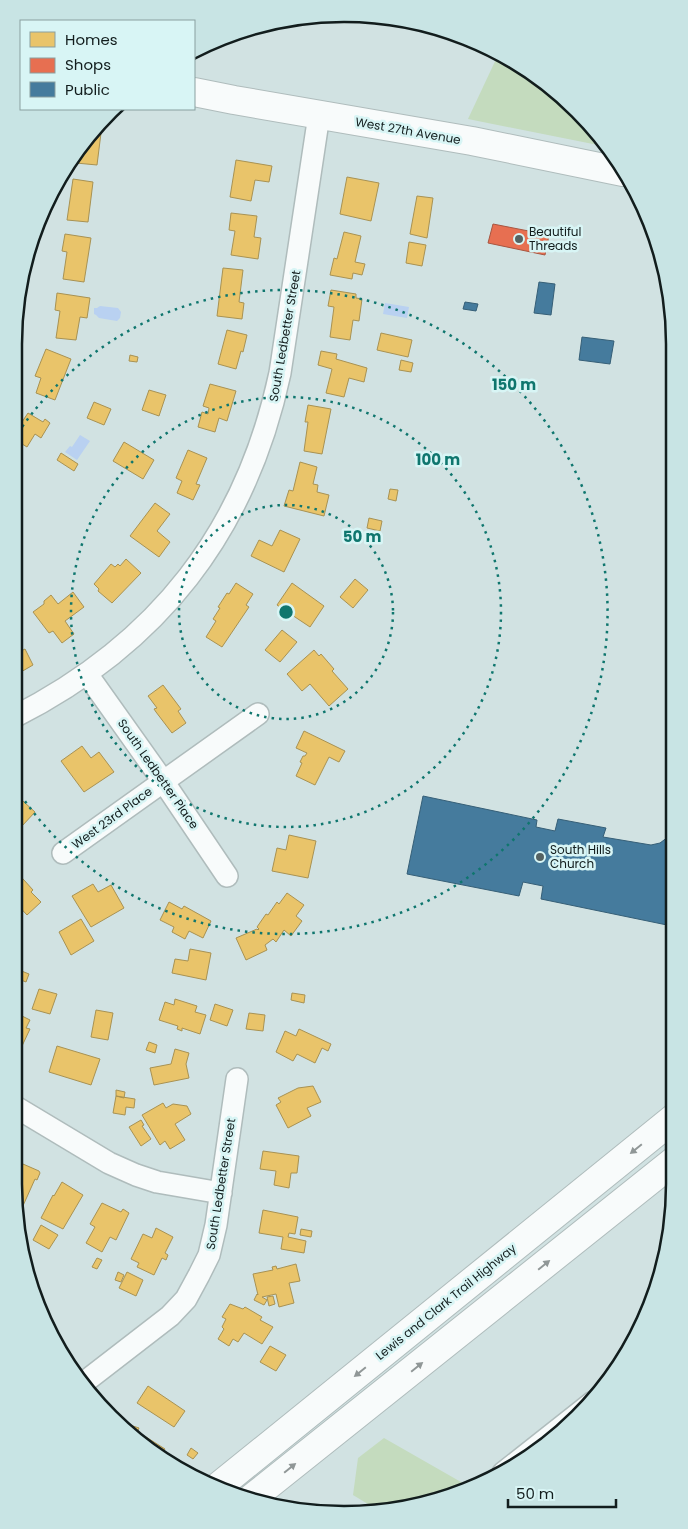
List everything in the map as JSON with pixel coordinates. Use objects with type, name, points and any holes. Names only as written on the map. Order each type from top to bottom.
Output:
[{"type":"main road","name":"West 27th Avenue","points":[[195,92],[612,167]]},
{"type":"main road","name":"Lewis and Clark Trail Highway","points":[[223,1483],[666,1124]]},
{"type":"main road","points":[[256,1494],[666,1168]]},
{"type":"street","name":"South Ledbetter Street","points":[[22,713],[59,693],[87,674],[128,642],[155,616],[193,572],[214,541],[248,477],[265,434],[280,374],[319,115]]},
{"type":"street","name":"South Ledbetter Place","points":[[87,674],[228,876]]},
{"type":"street","name":"West 23rd Place","points":[[63,853],[258,714]]},
{"type":"street","name":"South Ledbetter Street","points":[[88,1379],[170,1316],[186,1299],[209,1255],[221,1193],[237,1079]]},
{"type":"street","points":[[22,1111],[109,1163],[136,1176],[157,1182],[221,1193]]},
{"type":"green space","points":[[495,61],[523,77],[556,102],[596,145],[468,119]]},
{"type":"green space","points":[[384,1438],[463,1483],[427,1496],[370,1505],[353,1495],[358,1458]]},
{"type":"water","points":[[385,303],[409,307],[407,318],[383,314]]},
{"type":"water","points":[[100,306],[118,308],[121,312],[120,318],[117,321],[99,318],[94,314],[94,308]]},
{"type":"water","points":[[80,435],[90,441],[77,460],[65,452],[70,446],[72,447]]},
{"type":"building: Homes","points":[[101,133],[97,165],[78,163]]},
{"type":"building: Homes","points":[[236,160],[272,166],[269,182],[255,180],[251,201],[230,197]]},
{"type":"building: Homes","points":[[347,177],[379,183],[371,221],[340,214]]},
{"type":"building: Homes","points":[[73,179],[93,182],[88,222],[67,220]]},
{"type":"building: Homes","points":[[417,196],[433,198],[427,238],[410,234]]},
{"type":"building: Homes","points":[[231,213],[257,216],[254,237],[261,238],[258,259],[231,255],[235,231],[229,230]]},
{"type":"building: Homes","points":[[344,232],[361,236],[355,262],[365,264],[362,275],[353,273],[352,279],[330,275],[334,258],[337,259]]},
{"type":"building: Homes","points":[[65,234],[91,238],[84,282],[63,279],[67,252],[62,251]]},
{"type":"building: Homes","points":[[409,242],[426,245],[422,266],[406,263]]},
{"type":"building: Homes","points":[[223,268],[243,270],[239,302],[244,303],[242,319],[217,316]]},
{"type":"building: Homes","points":[[331,290],[356,294],[356,298],[362,299],[359,321],[353,320],[350,340],[330,337],[334,307],[328,306]]},
{"type":"building: Homes","points":[[57,293],[90,298],[87,318],[80,317],[76,340],[56,338],[60,311],[55,310]]},
{"type":"building: Homes","points":[[227,330],[247,335],[236,369],[218,364]]},
{"type":"building: Homes","points":[[381,333],[412,340],[408,357],[377,350]]},
{"type":"building: Homes","points":[[46,349],[71,359],[55,400],[36,393],[41,378],[35,376]]},
{"type":"building: Homes","points":[[321,351],[337,354],[336,359],[367,368],[364,382],[349,378],[344,397],[326,393],[332,369],[318,365]]},
{"type":"building: Homes","points":[[130,355],[138,357],[137,362],[129,361]]},
{"type":"building: Homes","points":[[401,360],[413,363],[411,372],[399,370]]},
{"type":"building: Homes","points":[[210,384],[236,391],[227,421],[219,418],[215,432],[198,427],[202,412],[208,414],[209,408],[203,406]]},
{"type":"building: Homes","points":[[149,390],[166,395],[159,416],[142,410]]},
{"type":"building: Homes","points":[[94,402],[111,409],[104,425],[87,418]]},
{"type":"building: Homes","points":[[308,405],[331,409],[322,454],[304,451],[308,422],[305,422]]},
{"type":"building: Homes","points":[[28,413],[43,422],[45,419],[50,423],[41,438],[35,434],[27,447],[22,444],[22,422]]},
{"type":"building: Homes","points":[[124,442],[154,460],[143,479],[113,461]]},
{"type":"building: Homes","points":[[188,450],[207,458],[196,484],[200,485],[193,500],[177,493],[182,481],[176,478]]},
{"type":"building: Homes","points":[[61,453],[78,464],[74,471],[57,460]]},
{"type":"building: Homes","points":[[300,462],[317,467],[313,484],[318,485],[317,492],[329,495],[324,516],[284,506],[289,490],[293,491]]},
{"type":"building: Homes","points":[[390,489],[398,490],[396,501],[388,499]]},
{"type":"building: Homes","points":[[155,503],[170,514],[157,531],[170,542],[159,557],[130,536]]},
{"type":"building: Homes","points":[[369,518],[382,521],[380,531],[367,528]]},
{"type":"building: Homes","points":[[280,530],[300,539],[284,572],[251,556],[259,540],[272,546]]},
{"type":"building: Homes","points":[[126,559],[141,573],[112,603],[98,591],[99,589],[94,584],[111,564],[115,567],[118,564],[120,566]]},
{"type":"building: Homes","points":[[355,579],[368,590],[353,608],[340,597]]},
{"type":"building: Homes","points":[[236,583],[253,594],[246,605],[249,607],[222,647],[206,637],[216,621],[213,619],[220,608],[218,607]]},
{"type":"building: Homes","points":[[292,583],[324,606],[310,627],[277,605]]},
{"type":"building: Homes","points":[[73,592],[84,607],[65,621],[74,634],[62,643],[53,631],[49,633],[33,612],[44,604],[44,601],[51,595],[58,604]]},
{"type":"building: Homes","points":[[282,630],[297,642],[280,662],[265,650]]},
{"type":"building: Homes","points":[[25,649],[33,665],[22,671],[22,650]]},
{"type":"building: Homes","points":[[314,650],[319,656],[321,654],[334,669],[332,671],[348,689],[329,706],[310,684],[302,691],[287,674]]},
{"type":"building: Homes","points":[[163,685],[181,709],[178,711],[186,723],[172,733],[154,709],[157,708],[148,696]]},
{"type":"building: Homes","points":[[304,731],[345,751],[339,762],[329,757],[315,785],[296,776],[302,763],[300,762],[307,753],[296,748]]},
{"type":"building: Homes","points":[[82,746],[91,758],[99,752],[114,772],[84,792],[61,761]]},
{"type":"building: Homes","points":[[22,800],[35,812],[22,826]]},
{"type":"building: Homes","points":[[289,835],[316,841],[308,878],[272,871],[277,848],[286,850]]},
{"type":"building: Homes","points":[[22,878],[33,890],[31,892],[41,902],[27,915],[22,910]]},
{"type":"building: Homes","points":[[93,884],[98,892],[111,885],[124,908],[91,927],[72,896]]},
{"type":"building: Homes","points":[[287,893],[304,905],[296,916],[302,921],[291,936],[284,930],[276,942],[273,939],[265,945],[267,950],[246,960],[236,938],[258,930],[257,927],[266,914],[268,915],[277,902],[279,904]]},
{"type":"building: Homes","points":[[169,902],[182,909],[184,906],[211,921],[203,938],[189,931],[185,939],[172,932],[174,927],[160,920]]},
{"type":"building: Homes","points":[[81,919],[94,941],[71,955],[59,932]]},
{"type":"building: Homes","points":[[190,949],[211,953],[206,980],[172,973],[175,959],[188,961]]},
{"type":"building: Homes","points":[[22,971],[29,974],[26,982],[22,980]]},
{"type":"building: Homes","points":[[39,989],[57,994],[50,1014],[32,1009]]},
{"type":"building: Homes","points":[[292,993],[305,995],[304,1003],[291,1000]]},
{"type":"building: Homes","points":[[175,999],[197,1006],[195,1012],[206,1015],[200,1034],[182,1028],[182,1031],[177,1029],[178,1026],[159,1020],[165,1002],[174,1005]]},
{"type":"building: Homes","points":[[215,1004],[233,1010],[227,1026],[210,1020]]},
{"type":"building: Homes","points":[[96,1010],[113,1013],[108,1040],[91,1037]]},
{"type":"building: Homes","points":[[249,1013],[265,1015],[263,1031],[246,1029]]},
{"type":"building: Homes","points":[[22,1016],[30,1020],[26,1028],[30,1029],[22,1046]]},
{"type":"building: Homes","points":[[299,1029],[331,1044],[328,1051],[322,1048],[315,1063],[297,1054],[293,1061],[276,1052],[285,1031],[296,1036]]},
{"type":"building: Homes","points":[[149,1042],[157,1045],[155,1053],[146,1050]]},
{"type":"building: Homes","points":[[57,1046],[100,1059],[91,1085],[49,1072]]},
{"type":"building: Homes","points":[[175,1049],[189,1053],[186,1064],[189,1078],[154,1085],[150,1068],[171,1064]]},
{"type":"building: Homes","points":[[313,1086],[321,1102],[307,1108],[311,1116],[288,1128],[276,1105],[281,1102],[278,1098],[298,1088]]},
{"type":"building: Homes","points":[[116,1090],[125,1092],[124,1098],[116,1096]]},
{"type":"building: Homes","points":[[116,1096],[135,1099],[134,1108],[126,1107],[125,1115],[113,1113]]},
{"type":"building: Homes","points":[[163,1103],[166,1108],[173,1104],[187,1106],[191,1114],[175,1124],[185,1140],[170,1149],[165,1141],[160,1145],[142,1115]]},
{"type":"building: Homes","points":[[141,1120],[144,1125],[142,1126],[151,1139],[141,1146],[129,1127]]},
{"type":"building: Homes","points":[[263,1151],[299,1156],[297,1173],[291,1173],[289,1188],[274,1185],[276,1171],[260,1169]]},
{"type":"building: Homes","points":[[23,1164],[40,1173],[37,1180],[35,1179],[23,1206],[22,1185]]},
{"type":"building: Homes","points":[[62,1182],[83,1195],[63,1229],[41,1218]]},
{"type":"building: Homes","points":[[102,1203],[121,1212],[123,1209],[129,1213],[116,1240],[110,1237],[102,1252],[86,1243],[95,1227],[90,1224]]},
{"type":"building: Homes","points":[[263,1210],[298,1217],[295,1234],[289,1233],[288,1237],[306,1241],[304,1253],[281,1249],[283,1237],[259,1233]]},
{"type":"building: Homes","points":[[41,1225],[58,1235],[49,1249],[33,1240]]},
{"type":"building: Homes","points":[[156,1228],[173,1237],[165,1253],[168,1255],[166,1260],[162,1258],[154,1275],[137,1267],[139,1263],[131,1259],[143,1234],[152,1238]]},
{"type":"building: Homes","points":[[301,1229],[312,1231],[311,1237],[300,1235]]},
{"type":"building: Homes","points":[[97,1258],[102,1260],[97,1269],[92,1267]]},
{"type":"building: Homes","points":[[296,1264],[300,1281],[289,1283],[294,1303],[279,1307],[276,1294],[262,1297],[267,1300],[264,1305],[254,1300],[258,1295],[253,1274],[273,1270],[272,1267],[276,1266],[277,1269]]},
{"type":"building: Homes","points":[[118,1272],[124,1275],[121,1282],[115,1280]]},
{"type":"building: Homes","points":[[127,1272],[143,1280],[136,1296],[119,1288]]},
{"type":"building: Homes","points":[[273,1296],[275,1304],[269,1306],[267,1297]]},
{"type":"building: Homes","points":[[230,1304],[243,1309],[245,1307],[262,1317],[260,1320],[273,1327],[262,1344],[244,1333],[238,1342],[233,1339],[229,1346],[218,1339],[224,1329],[222,1327],[226,1319],[222,1317]]},
{"type":"building: Homes","points":[[270,1346],[286,1355],[276,1371],[260,1362]]},
{"type":"building: Homes","points":[[148,1386],[185,1411],[174,1427],[137,1403]]},
{"type":"building: Homes","points":[[130,1425],[139,1428],[138,1432]]},
{"type":"building: Homes","points":[[146,1437],[165,1449],[164,1451]]},
{"type":"building: Homes","points":[[191,1448],[198,1453],[193,1459],[187,1455]]},
{"type":"building: Shops","name":"Beautiful Threads","points":[[493,224],[549,235],[545,255],[488,243]]},
{"type":"building: Public","points":[[539,282],[555,284],[551,315],[534,313]]},
{"type":"building: Public","points":[[465,302],[478,304],[476,311],[463,309]]},
{"type":"building: Public","points":[[582,337],[614,341],[610,364],[579,360]]},
{"type":"building: Public","name":"South Hills Church","points":[[423,796],[537,820],[536,827],[555,831],[558,819],[606,828],[603,837],[651,845],[660,843],[666,838],[666,925],[541,899],[543,886],[523,882],[519,896],[407,874]]},
{"type":"place","name":"Beautiful Threads","points":[[519,239]]},
{"type":"place","name":"South Hills Church","points":[[540,857]]}]
